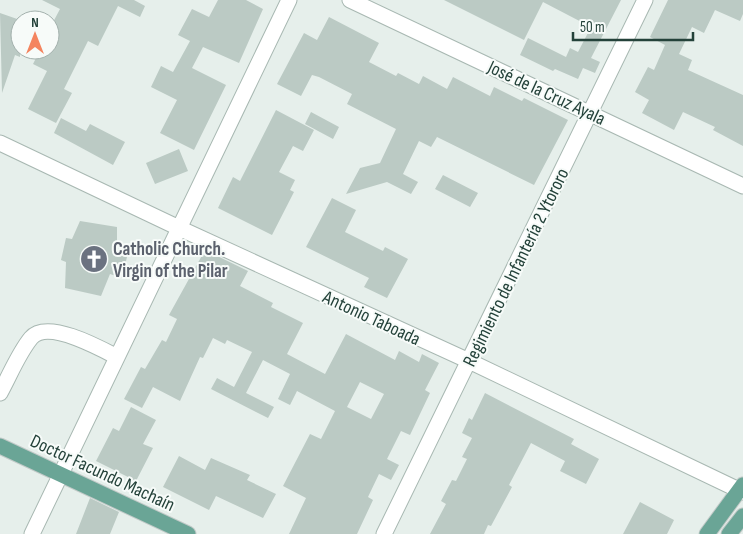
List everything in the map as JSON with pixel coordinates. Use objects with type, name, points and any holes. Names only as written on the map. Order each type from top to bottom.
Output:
[{"type":"main road","name":"Doctor Facundo Machaín","points":[[0,446],[188,534]]},
{"type":"main road","points":[[707,534],[742,489]]},
{"type":"main road","points":[[729,534],[743,516]]},
{"type":"street","points":[[32,534],[289,0]]},
{"type":"street","name":"José de la Cruz Ayala","points":[[350,0],[743,186]]},
{"type":"street","name":"Regimiento de Infantería 2 Ytororo","points":[[384,534],[645,0]]},
{"type":"street","name":"Antonio Taboada","points":[[0,143],[742,489]]},
{"type":"street","points":[[0,393],[32,337],[43,332],[60,332],[117,357]]},
{"type":"building","points":[[42,0],[134,0],[145,6],[140,17],[118,6],[98,46],[88,41],[64,89],[72,93],[56,123],[28,109],[47,71],[33,64],[35,60],[60,60],[60,9]]},
{"type":"building","points":[[218,0],[246,0],[263,9],[239,63],[203,47],[192,68],[226,85],[194,150],[160,133],[177,100],[151,87],[161,66],[173,72],[190,41],[178,35],[192,9],[209,17]]},
{"type":"building","points":[[444,0],[621,0],[591,58],[600,62],[595,73],[583,68],[578,79],[555,69],[553,71],[520,55],[528,38],[566,57],[570,48],[578,52],[591,27],[543,2],[524,40]]},
{"type":"building","points":[[668,0],[743,0],[743,14],[740,21],[715,10],[704,33],[692,27],[679,54],[692,60],[688,70],[743,95],[743,146],[713,130],[715,127],[683,112],[674,130],[642,113],[649,100],[635,92],[648,67],[654,70],[665,45],[650,37]]},
{"type":"building","points":[[0,13],[10,16],[10,60],[13,60],[2,93]]},
{"type":"building","points":[[329,17],[379,43],[369,62],[396,76],[398,73],[419,84],[423,76],[447,89],[453,77],[490,96],[494,87],[522,101],[524,98],[568,120],[534,185],[437,137],[431,147],[419,141],[403,174],[418,182],[411,194],[387,182],[346,194],[360,168],[380,163],[396,129],[347,104],[352,94],[319,77],[312,75],[301,96],[277,84],[304,33],[317,40]]},
{"type":"building","points":[[276,110],[314,130],[303,151],[293,146],[279,172],[295,180],[290,190],[294,192],[272,235],[218,208],[233,177],[240,181]]},
{"type":"building","points":[[311,112],[339,127],[333,139],[305,124]]},
{"type":"building","points":[[61,118],[86,131],[90,124],[125,142],[113,165],[54,133]]},
{"type":"building","points":[[179,149],[188,171],[155,184],[146,163]]},
{"type":"building","points":[[443,175],[478,193],[470,207],[435,189]]},
{"type":"building","points":[[332,198],[356,210],[345,232],[383,251],[385,247],[408,259],[387,298],[364,287],[369,278],[306,247]]},
{"type":"building","name":"Catholic Church. Virgin of the Pilar","points":[[80,221],[117,227],[117,255],[127,257],[122,278],[110,274],[101,296],[65,288],[66,262],[61,260],[66,238],[72,239]]},
{"type":"building","points":[[205,250],[248,271],[240,286],[273,303],[271,307],[303,323],[287,354],[325,374],[346,334],[395,360],[399,351],[419,362],[422,354],[439,363],[425,390],[430,393],[410,435],[401,431],[387,459],[399,465],[391,480],[379,474],[368,497],[373,500],[357,534],[289,534],[306,498],[283,486],[310,434],[321,439],[335,411],[297,391],[290,405],[278,399],[290,374],[263,360],[246,393],[274,407],[268,418],[211,389],[217,378],[234,387],[252,352],[227,340],[225,344],[213,338],[203,358],[200,357],[180,401],[153,387],[142,408],[124,399],[141,367],[145,369],[162,340],[166,342],[177,319],[169,315]],"holes":[[[360,382],[384,394],[371,419],[347,407]]]},
{"type":"building","points":[[485,393],[574,439],[571,444],[599,459],[586,484],[560,471],[565,461],[531,443],[509,485],[512,487],[491,526],[488,525],[484,534],[430,534],[446,504],[441,501],[452,480],[456,481],[467,459],[462,457],[472,438],[462,433],[469,418],[472,420]]},
{"type":"building","points":[[131,407],[156,420],[143,444],[153,448],[136,481],[96,461],[113,428],[119,431]]},
{"type":"building","points":[[179,456],[205,470],[211,458],[250,475],[247,480],[276,494],[263,518],[216,496],[209,510],[163,487]]},
{"type":"building","points":[[90,498],[119,512],[110,534],[76,534]]},
{"type":"building","points":[[640,502],[674,520],[667,534],[623,534]]},
{"type":"place","name":"Catholic Church. Virgin of the Pilar","points":[[94,259]]}]
